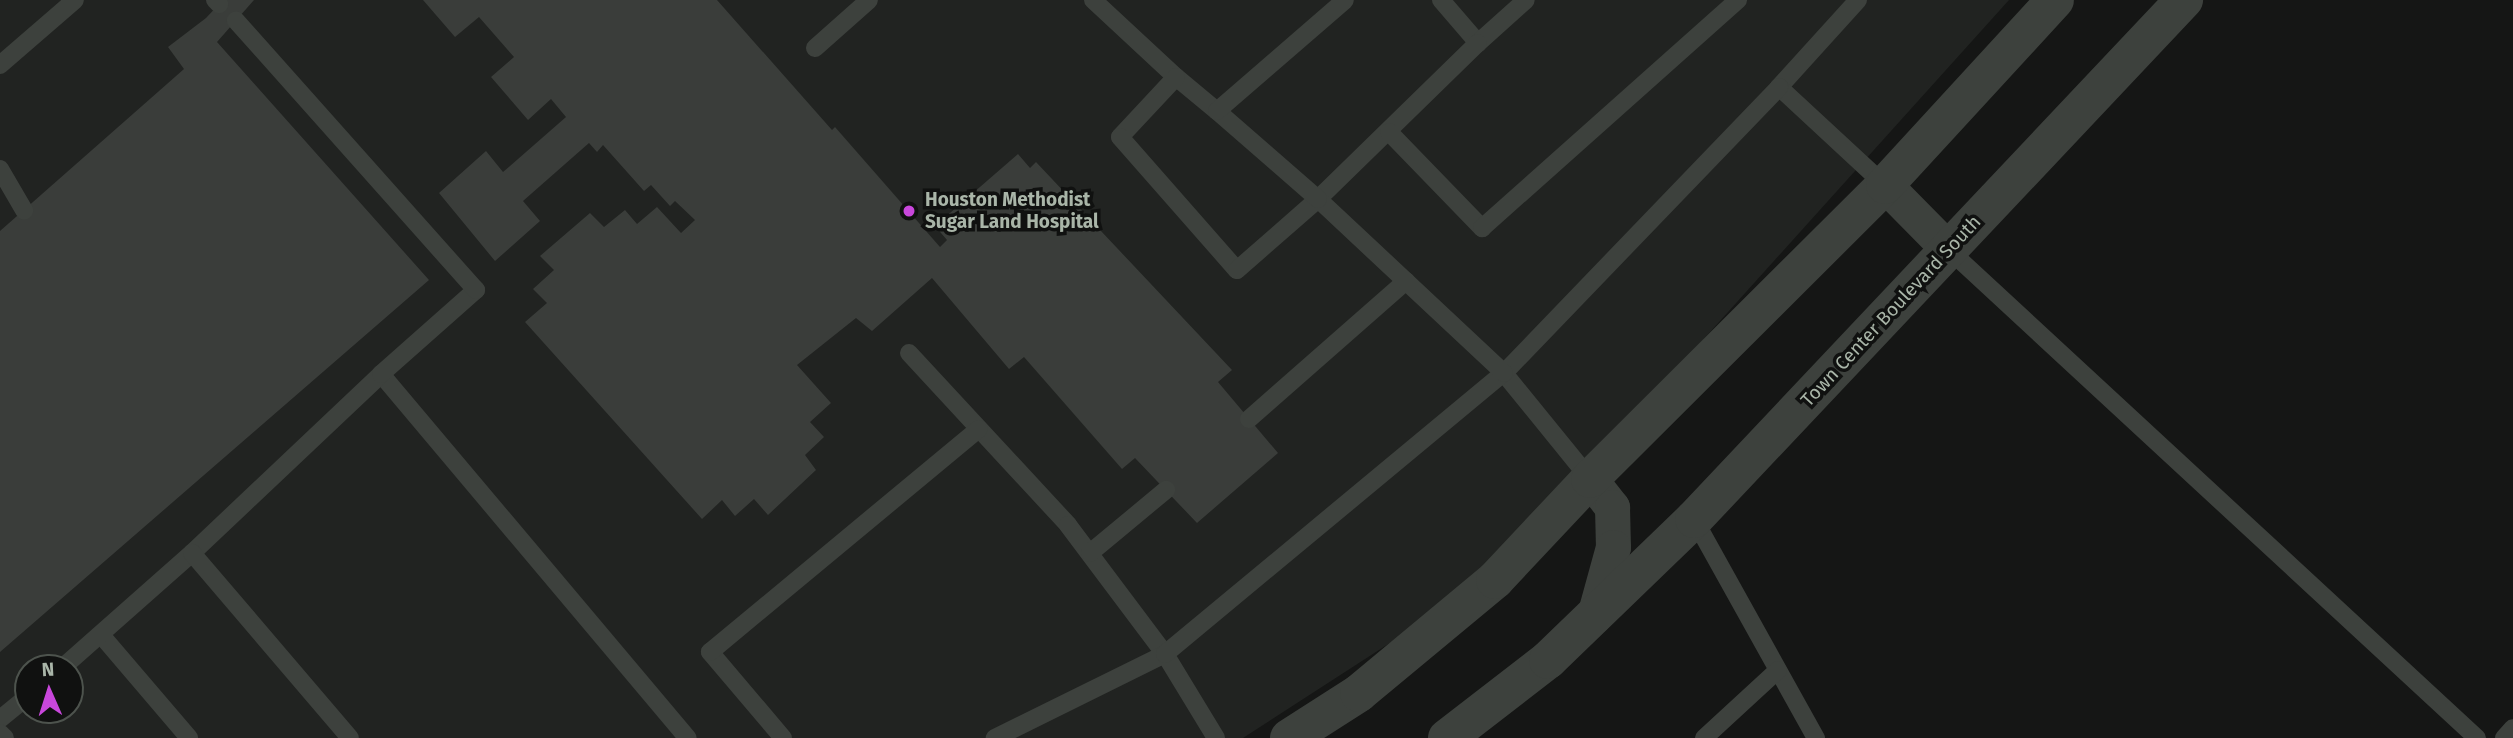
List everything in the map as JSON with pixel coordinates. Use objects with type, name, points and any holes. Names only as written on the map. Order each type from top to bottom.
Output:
[{"type":"street","points":[[1289,738],[1359,693],[1495,580],[1590,479],[1885,185],[2055,0]]},
{"type":"street","name":"Town Center Boulevard South","points":[[1447,738],[1548,660],[1694,519],[2184,0]]},
{"type":"street","points":[[1885,185],[1949,250]]},
{"type":"street","points":[[1590,479],[1612,507],[1613,547],[1594,616]]},
{"type":"lane","points":[[0,65],[75,0]]},
{"type":"lane","points":[[815,48],[869,0]]},
{"type":"lane","points":[[1093,0],[1176,77],[1318,199],[1504,373],[1590,479]]},
{"type":"lane","points":[[1217,111],[1345,0]]},
{"type":"lane","points":[[1441,0],[1478,43]]},
{"type":"lane","points":[[1176,77],[1120,137],[1237,270],[1318,199],[1478,43],[1526,0]]},
{"type":"lane","points":[[1388,132],[1482,228],[1738,0]]},
{"type":"lane","points":[[995,738],[1165,654],[1504,373],[1779,87],[1858,0]]},
{"type":"lane","points":[[80,654],[192,553],[381,374],[476,290],[236,21]]},
{"type":"lane","points":[[1779,87],[1885,185]]},
{"type":"lane","points":[[0,169],[24,210]]},
{"type":"lane","points":[[1949,250],[2477,738]]},
{"type":"lane","points":[[1249,419],[1406,281]]},
{"type":"lane","points":[[909,353],[1068,525],[1165,654],[1216,738]]},
{"type":"lane","points":[[381,374],[688,738]]},
{"type":"lane","points":[[783,738],[710,652],[979,429]]},
{"type":"lane","points":[[1090,553],[1166,491]]},
{"type":"lane","points":[[1694,519],[1816,738]]},
{"type":"lane","points":[[192,553],[350,738]]},
{"type":"lane","points":[[102,636],[189,738]]},
{"type":"lane","points":[[1704,738],[1778,670]]},
{"type":"lane","points":[[0,719],[14,708]]},
{"type":"lane","points":[[2504,738],[2513,728]]},
{"type":"lane","points":[[0,733],[5,738]]},
{"type":"shaded area","name":"Houston Methodist Sugar Land Hospital","points":[[0,0],[2009,0],[1629,422],[1447,606],[1243,738],[0,738]]},
{"type":"building","points":[[223,0],[254,0],[217,42],[429,280],[0,652],[0,231],[184,69],[168,47],[206,18]]},
{"type":"building","points":[[423,0],[717,0],[832,130],[835,127],[940,247],[947,240],[935,226],[1018,154],[1030,168],[1036,162],[1232,370],[1218,382],[1278,453],[1197,523],[1135,458],[1122,469],[1024,357],[1009,369],[932,278],[872,331],[856,318],[797,365],[831,403],[810,422],[824,437],[805,455],[816,470],[768,515],[754,499],[735,516],[722,500],[702,519],[525,322],[547,303],[533,289],[554,270],[540,256],[590,213],[604,227],[625,210],[637,224],[657,207],[681,233],[695,220],[675,201],[670,206],[651,185],[644,191],[603,145],[597,152],[589,143],[523,201],[540,221],[495,261],[439,193],[486,151],[503,172],[566,117],[551,99],[528,120],[491,77],[514,57],[479,17],[455,37]]},
{"type":"place","name":"Houston Methodist Sugar Land Hospital","points":[[909,211]]}]
